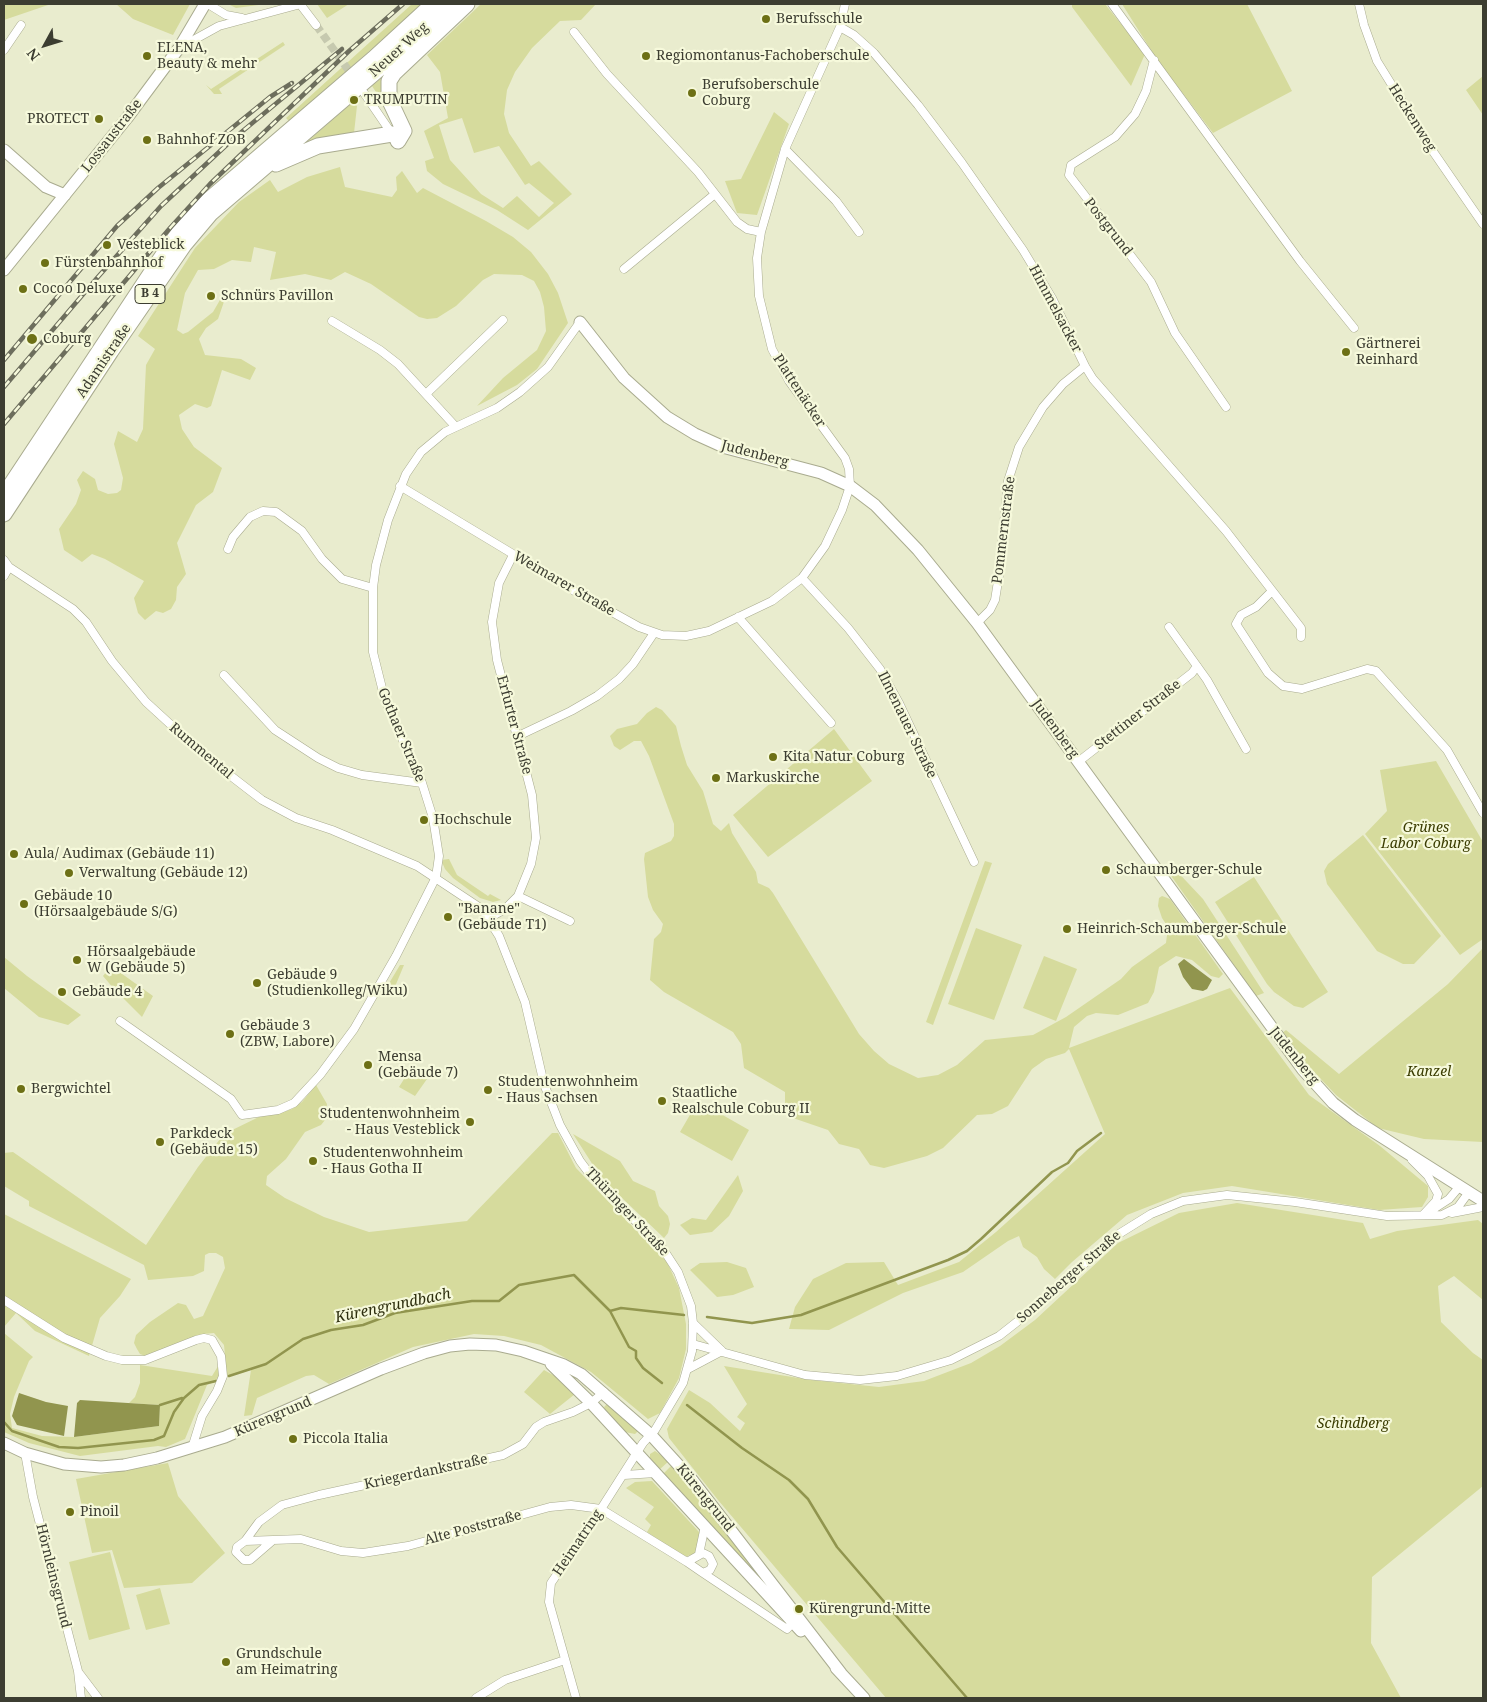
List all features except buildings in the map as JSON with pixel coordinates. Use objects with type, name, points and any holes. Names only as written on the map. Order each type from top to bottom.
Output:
[{"type":"highway","name":"Neuer Weg","points":[[344,91],[433,4]]},
{"type":"highway","name":"Neuer Weg","points":[[344,91],[449,4]]},
{"type":"highway","points":[[395,137],[404,131],[389,99],[389,81],[394,73],[467,4]]},
{"type":"highway","name":"Adamistraße","points":[[4,514],[111,351],[184,245],[211,213],[344,91]]},
{"type":"highway","name":"Adamistraße","points":[[4,495],[102,344],[179,232],[228,181],[344,91]]},
{"type":"highway","name":"B 4","points":[[253,176],[294,155],[336,142],[395,137]]},
{"type":"street","points":[[207,4],[226,15],[244,19]]},
{"type":"street","name":"Lossaustraße","points":[[6,265],[65,195],[179,48],[207,4]]},
{"type":"street","points":[[179,48],[219,26],[300,4],[316,25]]},
{"type":"street","name":"Plattenäcker","points":[[845,4],[840,28],[786,149],[761,232],[757,258],[759,296],[767,337],[789,381],[845,458],[849,469],[850,486]]},
{"type":"street","points":[[1112,4],[1300,261],[1354,328]]},
{"type":"street","name":"Heckenweg","points":[[1359,4],[1370,43],[1391,85],[1432,150],[1483,224]]},
{"type":"street","points":[[4,50],[21,25]]},
{"type":"street","name":"Himmelsacker","points":[[840,28],[854,35],[874,53],[918,104],[994,205],[1052,298],[1085,366],[1107,397],[1226,531],[1301,628],[1301,637]]},
{"type":"street","points":[[574,32],[607,74],[698,172],[741,226],[761,232]]},
{"type":"street","name":"Postgrund","points":[[1154,60],[1146,91],[1135,114],[1115,137],[1071,165],[1069,175],[1151,282],[1175,333],[1226,407]]},
{"type":"street","points":[[364,93],[395,137]]},
{"type":"street","points":[[786,149],[836,200],[859,232]]},
{"type":"street","points":[[4,150],[46,187],[65,195]]},
{"type":"street","points":[[624,269],[715,194]]},
{"type":"street","points":[[426,393],[503,320]]},
{"type":"street","points":[[332,321],[386,355],[426,393],[455,426]]},
{"type":"street","name":"Judenberg","points":[[580,322],[624,378],[667,417],[726,448],[767,460],[794,465],[850,486],[874,506],[918,550],[977,623],[1303,1070],[1333,1103],[1355,1120],[1483,1201]]},
{"type":"street","name":"Gothaer Straße","points":[[436,876],[438,844],[422,784],[385,700],[378,679],[372,636],[373,588],[380,549],[400,486],[409,468],[421,452],[430,442],[455,426],[497,408],[520,392],[548,366],[580,322]]},
{"type":"street","name":"Pommernstraße","points":[[977,623],[990,610],[995,600],[1008,481],[1019,447],[1043,407],[1063,384],[1085,366]]},
{"type":"street","name":"Weimarer Straße","points":[[400,486],[513,555],[639,627],[654,633],[686,636],[709,631],[772,601],[802,578],[825,546],[842,510],[850,486]]},
{"type":"street","points":[[228,549],[233,537],[250,517],[263,511],[276,512],[302,531],[322,559],[342,579],[373,588]]},
{"type":"street","name":"Erfurter Straße","points":[[489,918],[505,909],[518,896],[531,864],[536,838],[532,795],[497,660],[492,622],[499,583],[513,555]]},
{"type":"street","points":[[4,576],[6,564]]},
{"type":"street","name":"Rummental","points":[[6,564],[73,609],[86,622],[117,668],[146,702],[205,756],[262,800],[296,818],[341,834],[418,866],[436,876]]},
{"type":"street","name":"Ilmenauer Straße","points":[[802,578],[848,628],[885,676],[974,862]]},
{"type":"street","points":[[1272,591],[1256,607],[1241,615],[1236,624],[1268,673],[1283,686],[1302,689],[1367,669],[1376,671],[1447,750],[1483,813]]},
{"type":"street","points":[[738,617],[831,723]]},
{"type":"street","points":[[1169,627],[1197,666],[1246,749]]},
{"type":"street","points":[[516,737],[558,718],[597,696],[619,679],[633,664],[654,633]]},
{"type":"street","name":"Stettiner Straße","points":[[1078,762],[1192,673],[1197,666]]},
{"type":"street","points":[[224,675],[274,730],[318,758],[338,768],[362,775],[422,784]]},
{"type":"street","points":[[120,1021],[231,1099],[242,1115],[278,1110],[294,1103],[315,1080],[354,1029],[396,956],[436,876]]},
{"type":"street","name":"Thüringer Straße","points":[[436,876],[474,902],[489,918],[511,962],[526,1002],[544,1084],[560,1125],[580,1161],[592,1177],[668,1256],[686,1289],[693,1323],[693,1348],[688,1369],[683,1383],[651,1435],[647,1446],[639,1454]]},
{"type":"street","points":[[518,896],[570,921]]},
{"type":"street","points":[[1398,1147],[1428,1176],[1436,1189],[1436,1201],[1423,1215]]},
{"type":"street","points":[[1442,1215],[1458,1207],[1465,1189]]},
{"type":"street","name":"Sonneberger Straße","points":[[1423,1215],[1441,1206],[1465,1189]]},
{"type":"street","name":"Sonneberger Straße","points":[[693,1348],[722,1351],[779,1370],[824,1378],[876,1379],[933,1366],[974,1350],[1006,1331],[1090,1257],[1134,1223],[1167,1207],[1193,1199],[1227,1195],[1295,1202],[1387,1216],[1442,1215],[1483,1207]]},
{"type":"street","points":[[4,1300],[64,1338],[100,1354],[122,1360],[145,1360],[196,1340],[204,1338],[212,1340],[221,1356],[223,1376],[217,1392],[202,1416],[192,1448]]},
{"type":"street","name":"Sonneberger Straße","points":[[693,1323],[722,1351]]},
{"type":"street","name":"Kürengrund","points":[[4,1443],[25,1453],[64,1464],[101,1467],[124,1465],[192,1448],[258,1424],[381,1369],[450,1346],[496,1345],[539,1356],[581,1374],[604,1392],[651,1435],[693,1481],[796,1619],[864,1698]]},
{"type":"street","points":[[688,1369],[722,1351]]},
{"type":"street","name":"Kürengrund","points":[[539,1356],[556,1368],[591,1403],[705,1526],[796,1619]]},
{"type":"street","name":"Kriegerdankstraße","points":[[245,1541],[266,1516],[292,1501],[503,1456],[523,1444],[536,1427],[591,1403],[604,1392]]},
{"type":"street","name":"Hörnleinsgrund","points":[[25,1453],[33,1497],[78,1672],[82,1698]]},
{"type":"street","name":"Heimatring","points":[[576,1698],[549,1602],[551,1583],[639,1454]]},
{"type":"street","points":[[624,1475],[656,1472]]},
{"type":"street","name":"Alte Poststraße","points":[[245,1541],[301,1539],[341,1551],[363,1553],[408,1546],[550,1507],[571,1505],[601,1509],[702,1572],[787,1629],[796,1619]]},
{"type":"street","points":[[699,1554],[705,1526]]},
{"type":"street","points":[[245,1541],[237,1547],[236,1552],[240,1558],[250,1560],[272,1541]]},
{"type":"street","points":[[686,1562],[699,1554],[707,1555],[714,1564],[710,1570],[702,1572]]},
{"type":"street","points":[[476,1698],[505,1680],[565,1660]]},
{"type":"street","points":[[78,1672],[98,1698]]},
{"type":"green space","points":[[4,4],[51,4],[4,20]]},
{"type":"green space","points":[[116,4],[190,4],[173,35],[133,19]]},
{"type":"green space","points":[[228,4],[266,4],[236,8]]},
{"type":"green space","points":[[317,4],[349,4],[327,18]]},
{"type":"green space","points":[[412,4],[423,4],[289,121],[286,118]]},
{"type":"green space","points":[[481,4],[596,4],[581,20],[560,21],[532,48],[515,72],[507,90],[504,114],[509,133],[531,166],[539,161],[572,194],[528,230],[497,210],[443,184],[427,171],[425,161],[434,158],[424,131],[448,118],[440,72],[427,55]],"holes":[[[462,118],[474,153],[499,146],[525,185],[529,183],[554,203],[539,217],[517,196],[503,208],[481,194],[450,160],[439,125]]]},
{"type":"green space","points":[[1072,4],[1105,4],[1145,54],[1131,86],[1072,7]]},
{"type":"green space","points":[[1122,4],[1247,4],[1292,91],[1213,133],[1156,58]]},
{"type":"green space","points":[[283,42],[285,45],[219,89],[222,94],[214,94],[206,85],[211,89]]},
{"type":"green space","points":[[395,67],[383,93],[378,95],[372,86]]},
{"type":"green space","points":[[1483,76],[1483,115],[1466,90]]},
{"type":"green space","points":[[353,102],[357,106],[354,133],[299,149]]},
{"type":"green space","points":[[774,112],[789,124],[757,215],[737,213],[725,181],[741,179]]},
{"type":"green space","points":[[340,167],[345,187],[392,197],[397,190],[396,177],[402,171],[417,193],[423,188],[513,237],[531,252],[548,274],[558,293],[568,323],[537,369],[517,385],[477,406],[503,378],[537,350],[546,331],[544,307],[540,292],[534,281],[522,275],[494,274],[483,280],[456,306],[437,318],[427,319],[419,317],[371,284],[345,272],[331,280],[305,274],[270,280],[276,252],[254,247],[251,262],[232,260],[214,269],[198,270],[185,293],[177,330],[183,334],[188,332],[213,312],[224,293],[227,293],[218,319],[206,328],[199,339],[205,355],[241,359],[256,368],[250,380],[222,370],[211,406],[207,408],[195,404],[179,415],[182,429],[194,447],[222,468],[213,492],[196,505],[177,543],[186,574],[177,587],[176,600],[171,609],[163,613],[156,611],[145,620],[138,613],[134,598],[144,581],[105,559],[92,554],[82,562],[64,550],[59,529],[76,504],[81,490],[77,480],[83,471],[95,479],[98,490],[108,494],[117,493],[121,490],[123,478],[114,444],[118,431],[137,442],[143,429],[146,365],[155,349],[138,336],[195,248],[239,202],[270,180],[278,192],[307,177]]},
{"type":"green space","points":[[656,707],[662,710],[676,726],[687,765],[703,791],[713,824],[721,831],[729,823],[732,833],[756,872],[758,883],[769,888],[773,893],[859,1034],[889,1064],[918,1078],[938,1075],[957,1065],[985,1040],[1033,1035],[1066,1017],[1121,979],[1132,967],[1166,943],[1168,927],[1162,918],[1158,906],[1159,898],[1162,896],[1170,899],[1223,974],[1219,978],[1211,976],[1192,960],[1176,956],[1159,967],[1154,992],[1148,1003],[1118,1015],[1096,1013],[1087,1016],[1074,1027],[1069,1048],[1230,988],[1309,1095],[1380,1146],[1428,1186],[1428,1197],[1422,1207],[1379,1210],[1232,1186],[1183,1193],[1127,1215],[1055,1279],[1044,1269],[1037,1257],[1023,1247],[1019,1236],[1008,1241],[963,1272],[903,1293],[829,1330],[789,1329],[795,1307],[813,1279],[846,1263],[884,1262],[898,1285],[959,1262],[996,1232],[1105,1134],[1069,1049],[1065,1053],[1046,1059],[1032,1069],[1008,1106],[992,1114],[977,1115],[943,1148],[927,1156],[884,1168],[870,1165],[859,1149],[839,1144],[828,1130],[793,1118],[785,1110],[785,1092],[744,1068],[741,1044],[733,1032],[664,992],[650,980],[654,939],[661,932],[663,924],[653,910],[648,897],[644,859],[645,853],[671,841],[674,836],[674,824],[649,756],[641,741],[634,741],[620,750],[614,746],[610,736],[617,729],[637,724],[647,713]]},
{"type":"green space","points":[[834,729],[872,781],[768,857],[733,815]]},
{"type":"green space","name":"Grünes Labor Coburg","points":[[1436,761],[1483,842],[1483,939],[1460,955],[1365,834],[1387,811],[1380,770]]},
{"type":"green space","points":[[1363,835],[1441,936],[1414,964],[1403,964],[1377,951],[1327,884],[1324,871],[1328,864]]},
{"type":"green space","points":[[449,859],[457,875],[488,896],[490,894],[501,900],[493,902],[480,898],[453,878],[445,869],[441,860]]},
{"type":"green space","points":[[985,861],[992,863],[933,1025],[926,1022]]},
{"type":"green space","points":[[1172,866],[1203,899],[1264,993],[1256,996],[1167,870]]},
{"type":"green space","points":[[1254,877],[1328,992],[1303,1008],[1294,1006],[1274,992],[1267,984],[1215,902]]},
{"type":"green space","points":[[976,928],[1022,945],[994,1020],[948,1004]]},
{"type":"green space","name":"Kanzel","points":[[1483,948],[1483,1142],[1424,1139],[1378,1128],[1336,1095],[1300,1057],[1282,1033],[1286,1030],[1339,1074],[1448,984]]},
{"type":"green space","points":[[1044,956],[1077,969],[1056,1021],[1023,1008]]},
{"type":"green space","points":[[4,957],[81,1015],[68,1025],[39,1017],[4,988]]},
{"type":"green space","points":[[400,965],[404,965],[394,989],[400,993],[394,996],[385,990]]},
{"type":"green space","points":[[111,966],[153,996],[142,1017],[122,997],[125,995],[118,987],[114,989],[103,976]]},
{"type":"green space","points":[[411,1068],[427,1079],[415,1096],[399,1087]]},
{"type":"green space","points":[[316,1085],[327,1104],[325,1120],[321,1125],[305,1132],[286,1159],[267,1176],[266,1185],[285,1198],[324,1217],[369,1232],[467,1221],[552,1133],[558,1133],[576,1168],[667,1262],[679,1288],[686,1324],[686,1349],[679,1378],[660,1413],[648,1419],[591,1372],[541,1345],[504,1336],[474,1334],[413,1347],[329,1384],[314,1375],[306,1376],[257,1398],[252,1415],[244,1416],[251,1370],[229,1376],[207,1385],[185,1439],[166,1447],[158,1446],[80,1456],[29,1443],[4,1432],[4,1333],[33,1357],[29,1361],[14,1397],[10,1414],[12,1428],[42,1436],[74,1437],[159,1426],[160,1405],[129,1403],[135,1397],[140,1383],[140,1365],[212,1376],[225,1355],[224,1345],[214,1333],[203,1334],[148,1357],[140,1354],[137,1349],[134,1343],[136,1335],[150,1322],[178,1303],[186,1305],[194,1319],[203,1316],[225,1268],[223,1257],[216,1253],[209,1253],[205,1255],[204,1271],[193,1276],[148,1280],[144,1265],[29,1206],[29,1201],[4,1186],[4,1153],[13,1152],[146,1245],[198,1167],[224,1134],[265,1114],[280,1113],[292,1109],[302,1102]]},
{"type":"green space","points":[[698,1101],[749,1130],[732,1161],[680,1132]]},
{"type":"green space","points":[[573,1134],[620,1161],[633,1181],[655,1191],[659,1206],[668,1216],[670,1224],[668,1233],[664,1238],[602,1179]]},
{"type":"green space","points":[[738,1175],[743,1191],[729,1216],[712,1232],[690,1235],[680,1225],[692,1218],[706,1220]]},
{"type":"green space","name":"Schindberg","points":[[1237,1203],[1363,1223],[1370,1239],[1397,1231],[1478,1220],[1483,1224],[1483,1300],[1454,1276],[1438,1286],[1441,1322],[1473,1353],[1483,1360],[1483,1486],[1372,1577],[1371,1643],[1401,1698],[886,1698],[718,1500],[669,1438],[667,1429],[689,1390],[710,1403],[740,1431],[745,1423],[737,1417],[747,1404],[724,1366],[811,1380],[879,1387],[924,1381],[971,1363],[1000,1346],[1035,1320],[1118,1243],[1179,1213]]},
{"type":"green space","points":[[4,1214],[131,1279],[120,1296],[100,1318],[89,1356],[35,1331],[16,1313],[4,1327]]},
{"type":"green space","points":[[727,1262],[746,1268],[754,1287],[733,1295],[717,1297],[690,1270],[700,1263]]},
{"type":"green space","points":[[544,1370],[562,1380],[575,1394],[550,1414],[524,1392]]},
{"type":"green space","points":[[607,1404],[638,1431],[635,1434],[625,1432],[606,1411],[604,1407]]},
{"type":"green space","points":[[655,1451],[669,1461],[659,1470],[650,1458],[650,1454]]},
{"type":"green space","points":[[168,1463],[178,1496],[225,1553],[192,1583],[124,1588],[112,1550],[92,1553],[76,1479]]},
{"type":"green space","points":[[672,1465],[725,1528],[775,1597],[663,1474]]},
{"type":"green space","points":[[652,1481],[699,1532],[699,1544],[694,1554],[684,1557],[647,1532],[651,1525],[645,1519],[654,1507],[626,1488],[635,1482]]},
{"type":"green space","points":[[110,1552],[130,1629],[89,1640],[69,1562]]},
{"type":"green space","points":[[160,1588],[170,1624],[146,1630],[136,1595]]},
{"type":"shaded area","points":[[1184,959],[1212,980],[1207,989],[1203,991],[1192,989],[1183,977],[1178,964]]},
{"type":"shaded area","points":[[19,1393],[46,1402],[68,1406],[64,1436],[17,1425],[12,1416]]},
{"type":"shaded area","points":[[80,1400],[160,1405],[159,1426],[74,1437],[77,1403]]},
{"type":"waterway","points":[[707,1317],[752,1323],[801,1315],[948,1260],[967,1251],[1052,1172],[1068,1163],[1077,1151],[1101,1133]]},
{"type":"waterway","name":"Kürengrundbach","points":[[229,1376],[266,1364],[303,1339],[331,1330],[363,1325],[395,1313],[472,1301],[499,1301],[519,1285],[574,1275],[610,1311],[629,1347],[636,1351],[636,1358],[643,1368],[662,1383]]},
{"type":"waterway","points":[[610,1311],[621,1308],[684,1315]]},
{"type":"waterway","name":"Kürengrundbach","points":[[4,1422],[12,1431],[59,1447],[78,1448],[154,1440],[164,1436],[174,1412],[184,1398],[199,1385],[216,1381]]},
{"type":"waterway","name":"Kürengrundbach","points":[[160,1405],[182,1398]]},
{"type":"waterway","points":[[687,1405],[742,1448],[789,1480],[808,1499],[837,1547],[967,1698]]},
{"type":"tunnel","points":[[316,25],[354,78]]},
{"type":"railway","points":[[4,424],[170,228],[210,184],[349,51],[403,4]]},
{"type":"railway","points":[[4,387],[161,206],[233,139],[342,49]]},
{"type":"railway","points":[[4,360],[117,226],[158,188],[270,97],[292,83]]},
{"type":"place","name":"Berufsschule","points":[[766,19]]},
{"type":"place","name":"ELENA, Beauty & mehr","points":[[147,56]]},
{"type":"place","name":"Regiomontanus-Fachoberschule","points":[[646,56]]},
{"type":"place","name":"Berufsoberschule Coburg","points":[[692,93]]},
{"type":"place","name":"TRUMPUTIN","points":[[354,100]]},
{"type":"place","name":"PROTECT","points":[[99,119]]},
{"type":"place","name":"Bahnhof ZOB","points":[[147,140]]},
{"type":"place","name":"Vesteblick","points":[[107,245]]},
{"type":"place","name":"Fürstenbahnhof","points":[[45,263]]},
{"type":"place","name":"Cocoo Deluxe","points":[[23,289]]},
{"type":"place","name":"Schnürs Pavillon","points":[[211,296]]},
{"type":"place","name":"Coburg","points":[[32,339]]},
{"type":"place","name":"Gärtnerei Reinhard","points":[[1346,352]]},
{"type":"place","name":"Kita Natur Coburg","points":[[773,757]]},
{"type":"place","name":"Markuskirche","points":[[716,778]]},
{"type":"place","name":"Hochschule","points":[[424,820]]},
{"type":"place","name":"Aula/ Audimax (Gebäude 11)","points":[[14,854]]},
{"type":"place","name":"Schaumberger-Schule","points":[[1106,870]]},
{"type":"place","name":"Verwaltung (Gebäude 12)","points":[[69,873]]},
{"type":"place","name":"Gebäude 10 (Hörsaalgebäude S/G)","points":[[24,904]]},
{"type":"place","name":"\"Banane\" (Gebäude T1)","points":[[448,917]]},
{"type":"place","name":"Heinrich-Schaumberger-Schule","points":[[1067,929]]},
{"type":"place","name":"Hörsaalgebäude W (Gebäude 5)","points":[[77,960]]},
{"type":"place","name":"Gebäude 9 (Studienkolleg/Wiku)","points":[[257,983]]},
{"type":"place","name":"Gebäude 4","points":[[62,992]]},
{"type":"place","name":"Gebäude 3 (ZBW, Labore)","points":[[230,1034]]},
{"type":"place","name":"Mensa (Gebäude 7)","points":[[368,1065]]},
{"type":"place","name":"Bergwichtel","points":[[21,1089]]},
{"type":"place","name":"Studentenwohnheim - Haus Sachsen","points":[[488,1090]]},
{"type":"place","name":"Staatliche Realschule Coburg II","points":[[662,1101]]},
{"type":"place","name":"Studentenwohnheim - Haus Vesteblick","points":[[470,1122]]},
{"type":"place","name":"Parkdeck (Gebäude 15)","points":[[160,1142]]},
{"type":"place","name":"Studentenwohnheim - Haus Gotha II","points":[[313,1161]]},
{"type":"place","name":"Piccola Italia","points":[[293,1439]]},
{"type":"place","name":"Pinoil","points":[[70,1512]]},
{"type":"place","name":"Kürengrund-Mitte","points":[[799,1609]]},
{"type":"place","name":"Grundschule am Heimatring","points":[[226,1662]]}]
